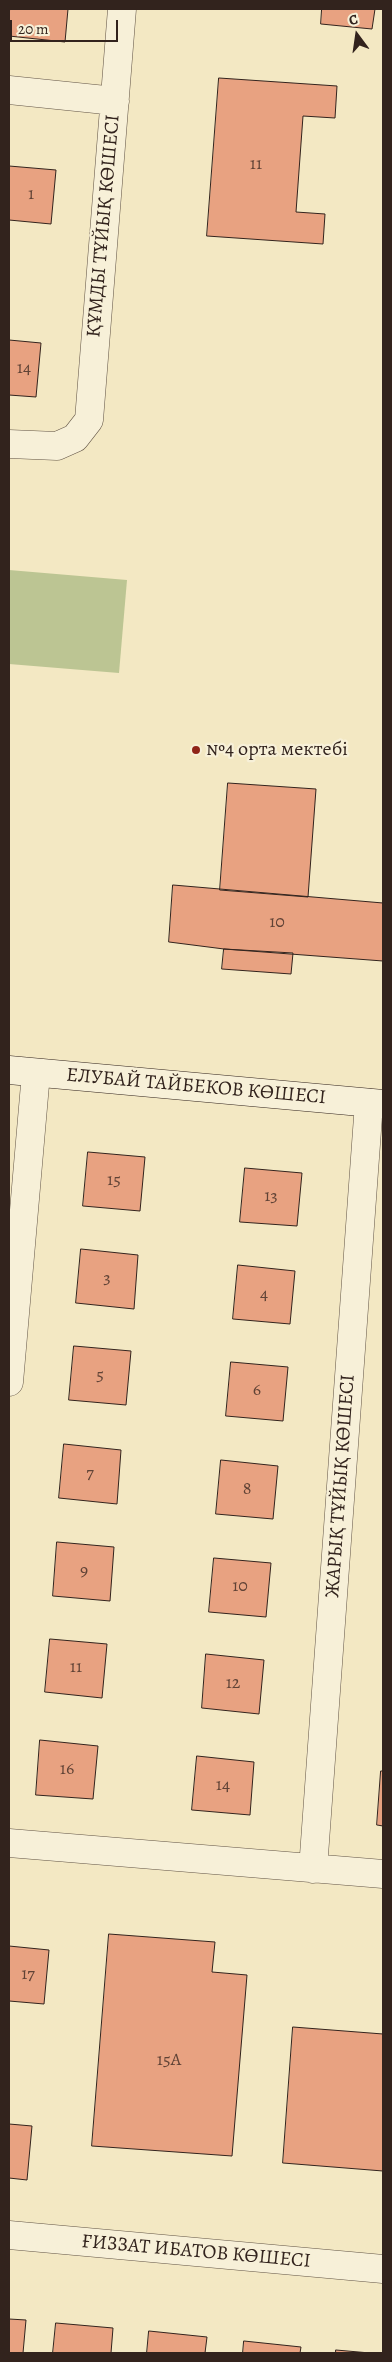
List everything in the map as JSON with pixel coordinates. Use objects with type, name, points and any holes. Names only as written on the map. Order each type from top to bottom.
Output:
[{"type":"street","name":"ҚҰМДЫ ТҰЙЫҚ КӨШЕСІ","points":[[9,444],[57,446],[75,438],[89,420],[122,9]]},
{"type":"street","points":[[9,90],[115,101]]},
{"type":"street","name":"ЕЛУБАЙ ТАЙБЕКОВ КӨШЕСІ","points":[[9,1070],[376,1104]]},
{"type":"street","points":[[9,1382],[36,1073]]},
{"type":"street","name":"ЖАРЫҚ ТҰЙЫҚ КӨШЕСІ","points":[[313,1868],[376,1104]]},
{"type":"street","points":[[9,1843],[383,1874]]},
{"type":"street","name":"ҒИЗЗАТ ИБАТОВ КӨШЕСІ","points":[[9,2236],[383,2269]]},
{"type":"green space","points":[[9,570],[127,580],[119,673],[9,664]]},
{"type":"building","points":[[10,9],[68,9],[65,42],[9,36]]},
{"type":"building","points":[[322,9],[375,9],[372,29],[321,24]]},
{"type":"building","points":[[219,78],[337,86],[335,118],[303,116],[296,212],[325,214],[323,244],[207,236]]},
{"type":"building","points":[[9,166],[56,170],[51,224],[9,220]]},
{"type":"building","points":[[9,340],[41,343],[36,397],[9,395]]},
{"type":"building","points":[[228,783],[316,789],[308,897],[220,890]]},
{"type":"building","points":[[173,885],[383,903],[383,961],[224,949],[169,942]]},
{"type":"building","points":[[224,949],[293,953],[291,974],[222,969]]},
{"type":"building","points":[[88,1152],[145,1157],[140,1211],[83,1206]]},
{"type":"building","points":[[245,1168],[302,1173],[297,1226],[240,1222]]},
{"type":"building","points":[[81,1249],[138,1255],[134,1309],[76,1303]]},
{"type":"building","points":[[238,1265],[295,1271],[290,1324],[233,1319]]},
{"type":"building","points":[[74,1346],[131,1351],[126,1405],[69,1400]]},
{"type":"building","points":[[231,1362],[288,1367],[283,1421],[226,1416]]},
{"type":"building","points":[[64,1444],[121,1450],[117,1504],[59,1498]]},
{"type":"building","points":[[221,1460],[278,1466],[273,1519],[216,1514]]},
{"type":"building","points":[[57,1542],[114,1547],[110,1601],[53,1596]]},
{"type":"building","points":[[214,1558],[271,1563],[266,1617],[209,1612]]},
{"type":"building","points":[[50,1639],[107,1644],[102,1698],[45,1692]]},
{"type":"building","points":[[206,1654],[264,1660],[259,1714],[202,1708]]},
{"type":"building","points":[[40,1740],[98,1746],[93,1799],[36,1795]]},
{"type":"building","points":[[197,1756],[254,1762],[250,1815],[192,1810]]},
{"type":"building","points":[[381,1771],[383,1771],[383,1826],[377,1825]]},
{"type":"building","points":[[109,1934],[215,1942],[212,1972],[247,1975],[232,2156],[92,2146]]},
{"type":"building","points":[[9,1946],[49,1950],[44,2004],[9,2001]]},
{"type":"building","points":[[293,2027],[383,2034],[383,2171],[283,2163]]},
{"type":"building","points":[[9,2124],[32,2126],[27,2180],[9,2178]]},
{"type":"building","points":[[9,2319],[26,2320],[23,2353],[9,2353]]},
{"type":"building","points":[[56,2323],[113,2328],[111,2353],[53,2353]]},
{"type":"building","points":[[149,2331],[207,2337],[205,2353],[147,2353]]},
{"type":"building","points":[[244,2341],[301,2347],[300,2353],[243,2353]]},
{"type":"building","points":[[336,2350],[370,2353],[336,2353]]},
{"type":"place","name":"№4 орта мектебі","points":[[196,750]]}]
